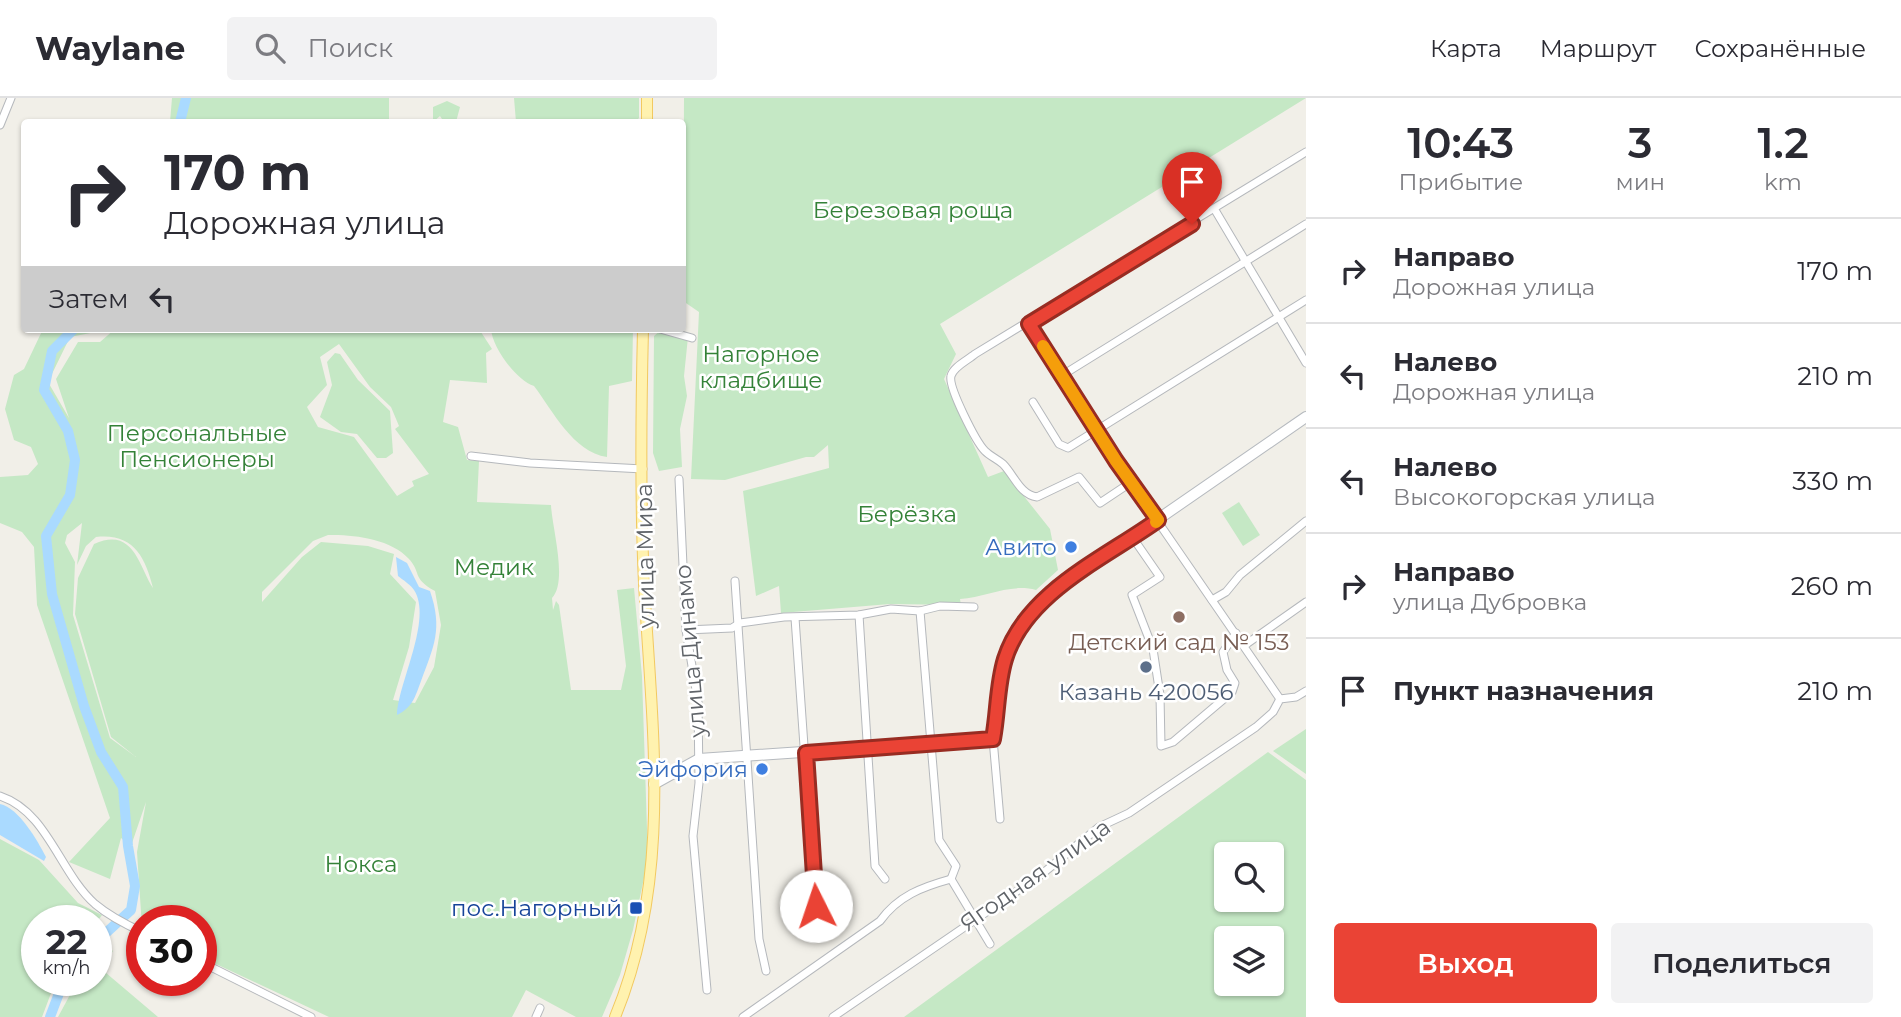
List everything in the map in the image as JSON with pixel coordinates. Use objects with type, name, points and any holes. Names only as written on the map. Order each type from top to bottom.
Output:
[{"type":"main road","points":[[647,98],[647,119]]},
{"type":"main road","name":"улица Мира","points":[[617,1016],[634,966],[647,911],[653,867],[654,784],[643,569],[646,333]]},
{"type":"street","points":[[0,125],[11,98]]},
{"type":"street","points":[[1133,481],[1100,503],[1079,477],[1037,497],[1031,496],[1002,464],[984,450],[956,395],[950,380],[952,373],[975,354],[1029,324],[1306,152]]},
{"type":"street","points":[[1215,210],[1306,363]]},
{"type":"street","points":[[1061,376],[1306,224]]},
{"type":"street","points":[[1033,402],[1065,449],[1306,300]]},
{"type":"street","points":[[1029,324],[1061,376],[1280,699],[1296,697],[1306,691]]},
{"type":"street","points":[[674,333],[691,338]]},
{"type":"street","points":[[1000,819],[993,739],[997,687],[1006,656],[1026,620],[1046,598],[1306,418]]},
{"type":"street","points":[[471,456],[530,463],[643,469]]},
{"type":"street","name":"улица Динамо","points":[[679,479],[686,630],[698,702],[699,760],[693,836],[707,990]]},
{"type":"street","points":[[1212,600],[1231,588],[1240,575],[1306,521]]},
{"type":"street","points":[[1133,538],[1160,577],[1132,595],[1153,649],[1160,695],[1161,746],[1173,742],[1232,692],[1235,683],[1227,670],[1223,652],[1236,633]]},
{"type":"street","points":[[735,581],[759,939],[766,971]]},
{"type":"street","points":[[1245,645],[1306,602]]},
{"type":"street","points":[[686,630],[737,627],[740,623],[795,618],[859,615],[891,609],[920,611],[940,606],[974,607]]},
{"type":"street","points":[[920,611],[929,745],[939,840],[956,866],[951,879]]},
{"type":"street","points":[[859,615],[875,866],[885,879]]},
{"type":"street","points":[[795,618],[817,931]]},
{"type":"street","name":"Ягодная улица","points":[[833,1017],[975,917],[1042,874],[1099,827],[1129,813],[1256,727],[1273,712],[1280,699]]},
{"type":"street","points":[[654,784],[699,760],[993,739]]},
{"type":"street","points":[[0,796],[16,801],[34,818],[76,881],[95,904],[126,923]]},
{"type":"street","points":[[951,879],[990,944]]},
{"type":"street","points":[[743,1017],[880,921],[892,904],[922,887],[951,879]]},
{"type":"street","points":[[217,970],[311,1017]]},
{"type":"street","points":[[536,1017],[540,1008]]},
{"type":"green space","points":[[172,98],[389,98],[389,119],[170,119]]},
{"type":"green space","points":[[514,98],[639,98],[638,119],[516,119]]},
{"type":"green space","points":[[684,98],[1306,98],[940,324],[956,354],[944,379],[988,477],[1004,471],[1050,529],[1058,570],[1036,590],[1017,588],[998,591],[960,599],[961,605],[890,604],[781,613],[779,586],[756,596],[743,491],[829,468],[828,445],[814,457],[725,480],[691,479],[699,312],[686,303],[686,119]]},
{"type":"green space","points":[[447,101],[460,107],[457,119],[442,119],[440,116],[433,119],[433,107]]},
{"type":"green space","points":[[41,333],[90,333],[70,337],[48,382],[69,418],[56,379],[78,342],[100,342],[110,333],[482,333],[492,349],[486,353],[487,383],[450,380],[443,422],[458,427],[467,460],[479,461],[477,502],[551,505],[559,567],[557,590],[552,598],[553,610],[556,601],[559,605],[571,690],[621,690],[626,666],[617,590],[634,588],[642,676],[648,859],[620,975],[602,1017],[576,1017],[526,990],[512,1017],[329,1017],[217,964],[217,905],[141,905],[137,852],[146,802],[131,846],[121,838],[110,879],[69,862],[110,818],[37,605],[34,547],[22,532],[0,523],[0,477],[28,475],[38,464],[31,447],[14,440],[5,409],[14,375],[24,369]],"holes":[[[339,344],[370,387],[391,407],[399,426],[395,429],[429,474],[412,481],[414,486],[397,496],[354,437],[318,427],[307,407],[327,385],[320,357]],[[82,523],[77,565],[86,546],[96,537],[109,537],[128,543],[135,549],[150,576],[153,588],[139,560],[127,544],[118,540],[94,544],[78,578],[75,614],[111,737],[136,757],[110,738],[73,615],[75,562],[65,543],[67,535]],[[328,535],[371,539],[392,546],[408,558],[420,579],[435,591],[441,625],[434,667],[415,703],[393,700],[409,647],[416,602],[390,574],[394,554],[368,546],[321,542],[302,557],[262,602],[262,592],[313,541]]]},
{"type":"green space","points":[[492,333],[633,333],[632,381],[609,386],[607,457],[595,454],[574,439],[534,386],[520,377],[506,362]]},
{"type":"green space","points":[[657,333],[675,333],[688,337],[684,376],[687,396],[680,429],[682,467],[659,471],[653,453],[654,336]]},
{"type":"green space","points":[[335,353],[340,354],[358,380],[390,411],[393,453],[386,458],[377,458],[357,434],[341,432],[320,417],[332,385],[327,362]]},
{"type":"green space","points":[[1239,502],[1260,535],[1243,546],[1222,513]]},
{"type":"green space","points":[[1306,729],[1306,774],[1273,751]]},
{"type":"green space","points":[[1268,752],[1306,780],[1306,1017],[904,1017]]},
{"type":"green space","points":[[0,839],[39,860],[82,905],[21,905],[21,996],[50,996],[42,1017],[0,1017]]},
{"type":"green space","points":[[112,978],[126,990],[126,996],[133,996],[158,1017],[58,1017],[69,996],[112,996]]},
{"type":"water","points":[[396,557],[407,563],[419,587],[430,591],[436,616],[433,647],[415,697],[407,709],[397,715],[420,617],[419,602],[414,590],[398,576]]},
{"type":"water","points":[[0,804],[14,812],[27,826],[46,857],[44,861],[0,835]]},
{"type":"waterway","name":"Нокса","points":[[181,119],[186,98]]},
{"type":"waterway","name":"Нокса","points":[[70,333],[52,351],[44,390],[68,431],[75,460],[70,495],[46,536],[52,594],[84,706],[101,752],[123,787],[128,846],[135,886],[131,910],[112,927]]},
{"type":"waterway","name":"Нокса","points":[[50,1017],[58,996]]},
{"type":"slow traffic","points":[[1043,346],[1116,461],[1149,504],[1158,520],[1156,522]]},
{"type":"place","name":"Авито","points":[[1071,547]]},
{"type":"place","name":"Детский сад № 153","points":[[1179,617]]},
{"type":"place","name":"Казань 420056","points":[[1146,667]]},
{"type":"place","name":"Эйфория","points":[[762,769]]},
{"type":"place","name":"пос.Нагорный","points":[[636,908]]},
{"type":"route","points":[[816,906],[806,753],[993,739],[997,687],[1006,656],[1016,635],[1034,609],[1073,578],[1158,520],[1133,481],[1116,461],[1029,324],[1192,224]]},
{"type":"park label","name":"Березовая роща","points":[[913,210]]},
{"type":"park label","name":"Нагорное кладбище","points":[[761,367]]},
{"type":"park label","name":"Персональные Пенсионеры","points":[[197,446]]},
{"type":"park label","name":"Берёзка","points":[[907,514]]},
{"type":"park label","name":"Медик","points":[[494,567]]}]
